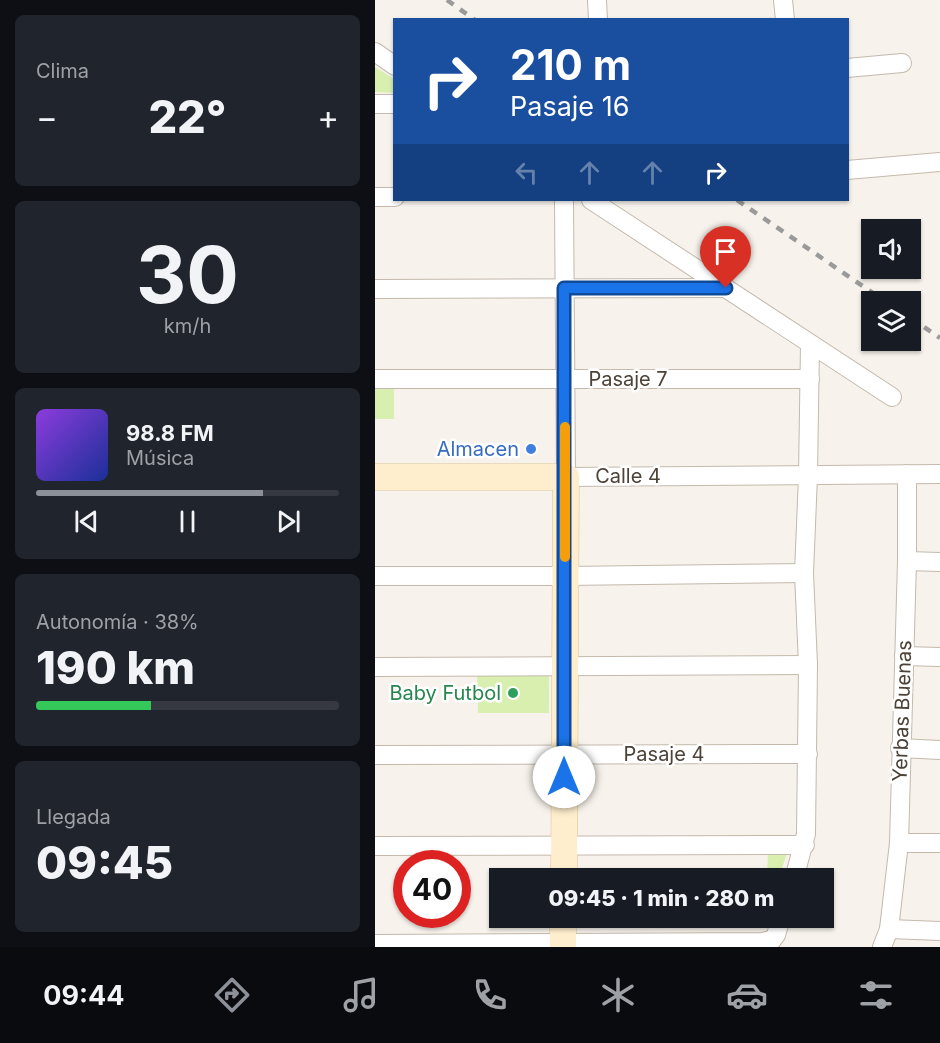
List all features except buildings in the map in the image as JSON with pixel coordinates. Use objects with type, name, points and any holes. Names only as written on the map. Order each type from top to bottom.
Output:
[{"type":"street","points":[[597,0],[598,18]]},
{"type":"street","points":[[783,0],[785,18]]},
{"type":"street","points":[[375,52],[393,65]]},
{"type":"street","points":[[849,68],[902,63]]},
{"type":"street","points":[[375,104],[393,104]]},
{"type":"street","points":[[849,170],[940,162]]},
{"type":"street","points":[[375,197],[393,197]]},
{"type":"street","points":[[564,201],[564,868]]},
{"type":"street","points":[[593,201],[892,396]]},
{"type":"street","points":[[375,289],[726,288]]},
{"type":"street","points":[[798,868],[805,845],[808,754],[808,665],[804,573],[810,344]]},
{"type":"street","name":"Pasaje 7","points":[[375,379],[810,379]]},
{"type":"street","name":"Yerbas Buenas","points":[[882,947],[889,929],[899,843],[907,561],[907,474]]},
{"type":"street","name":"Calle 4","points":[[375,477],[940,474]]},
{"type":"street","points":[[907,561],[940,562]]},
{"type":"street","points":[[375,576],[804,573]]},
{"type":"street","points":[[904,656],[940,657]]},
{"type":"street","points":[[375,667],[808,665]]},
{"type":"street","points":[[900,748],[940,750]]},
{"type":"street","name":"Pasaje 4","points":[[375,755],[808,754]]},
{"type":"street","points":[[899,843],[940,843]]},
{"type":"street","points":[[375,846],[805,845]]},
{"type":"street","points":[[375,944],[563,936],[772,943],[778,928]]},
{"type":"street","points":[[889,929],[940,931]]},
{"type":"green space","points":[[375,67],[393,78],[393,93],[375,92]]},
{"type":"green space","points":[[375,383],[394,383],[394,419],[375,419]]},
{"type":"green space","name":"Baby Futbol","points":[[477,673],[549,673],[549,713],[478,713]]},
{"type":"green space","points":[[768,851],[788,851],[782,868],[767,868]]},
{"type":"railway","points":[[447,0],[472,18]]},
{"type":"railway","points":[[738,201],[870,291]]},
{"type":"railway","points":[[921,325],[940,338]]},
{"type":"slow traffic","points":[[565,427],[565,557]]},
{"type":"place","name":"Almacen","points":[[531,449]]},
{"type":"place","name":"Baby Futbol","points":[[513,693]]},
{"type":"route","points":[[564,777],[564,288],[726,288]]}]
